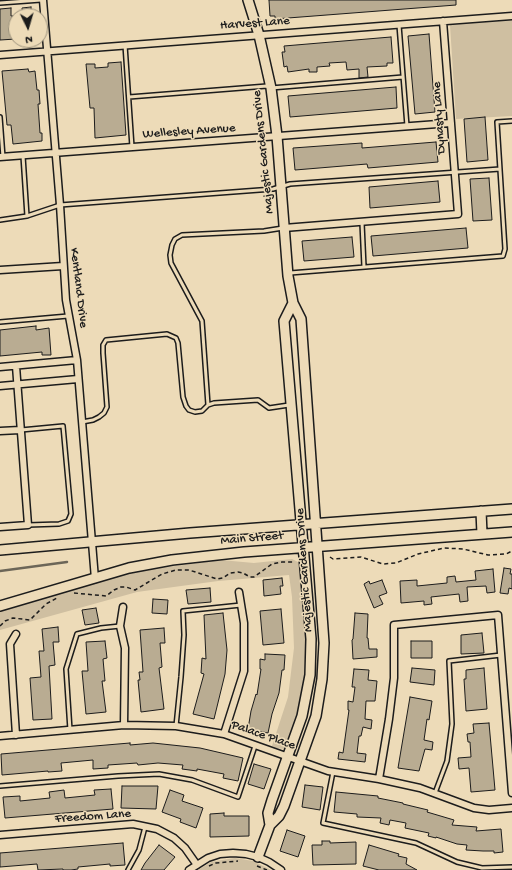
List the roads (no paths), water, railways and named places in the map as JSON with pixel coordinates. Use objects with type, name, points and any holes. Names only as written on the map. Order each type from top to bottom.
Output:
[{"type":"street","name":"Kentland Drive","points":[[42,0],[54,153],[60,205],[63,266],[68,316],[77,360],[95,579]]},
{"type":"street","name":"Majestic Gardens Drive","points":[[248,0],[259,35],[271,88],[277,136],[288,273],[293,303],[301,319],[324,643],[324,661],[316,716],[284,806],[279,816],[270,825],[258,857]]},
{"type":"street","name":"Harvest Lane","points":[[0,55],[512,16]]},
{"type":"street","name":"Dynasty Lane","points":[[362,222],[458,214],[443,21]]},
{"type":"street","name":"Wellesley Avenue","points":[[2,157],[451,123]]},
{"type":"street","points":[[284,228],[362,222]]},
{"type":"street","points":[[0,270],[63,266]]},
{"type":"street","name":"Majestic Gardens Drive","points":[[270,825],[268,813],[302,716],[310,675],[312,639],[284,321],[293,303]]},
{"type":"street","points":[[0,367],[77,360]]},
{"type":"street","points":[[0,528],[28,525],[16,366]]},
{"type":"street","points":[[0,386],[78,379]]},
{"type":"street","points":[[291,405],[306,403]]},
{"type":"street","points":[[0,432],[20,430]]},
{"type":"street","name":"Main Street","points":[[0,550],[512,509]]},
{"type":"street","points":[[480,511],[482,534]]},
{"type":"street","name":"Main Street","points":[[0,606],[129,568],[172,560],[244,552],[512,532]]},
{"type":"street","points":[[224,734],[244,671],[245,647],[239,592]]},
{"type":"street","points":[[123,607],[120,626],[124,648],[124,725]]},
{"type":"street","points":[[379,779],[389,720],[394,678],[394,625],[498,615],[512,793]]},
{"type":"street","points":[[16,634],[10,644],[16,734]]},
{"type":"street","name":"Palace Place","points":[[0,736],[124,725],[176,726],[224,734],[333,772],[379,779],[420,788],[474,808],[488,810],[512,808]]},
{"type":"street","name":"Freedom Lane","points":[[0,835],[133,824],[157,829],[174,838],[185,848],[196,865]]},
{"type":"street","points":[[189,870],[208,858],[220,854],[246,854],[270,862],[281,870]]},
{"type":"lane","points":[[0,3],[42,0]]},
{"type":"lane","points":[[399,24],[407,126]]},
{"type":"lane","points":[[125,45],[132,147]]},
{"type":"lane","points":[[129,97],[267,86],[271,88],[403,77]]},
{"type":"lane","points":[[0,117],[2,157]]},
{"type":"lane","points":[[288,273],[503,256],[505,248],[497,122],[512,121]]},
{"type":"lane","points":[[23,156],[27,216]]},
{"type":"lane","points":[[0,220],[27,216],[60,205],[281,187],[290,184],[455,171],[500,169]]},
{"type":"lane","points":[[362,222],[364,267]]},
{"type":"lane","points":[[208,405],[202,321],[171,263],[170,255],[172,245],[175,239],[182,235],[264,231],[284,228]]},
{"type":"lane","points":[[0,322],[68,316]]},
{"type":"lane","points":[[82,422],[100,418],[107,407],[103,353],[106,340],[166,334],[176,338],[178,343],[183,397],[189,410],[195,412],[214,403],[258,400],[269,408],[291,405]]},
{"type":"lane","points":[[20,430],[63,426],[71,514],[68,521],[59,524],[28,525]]},
{"type":"lane","points":[[176,726],[184,635],[182,610],[241,605]]},
{"type":"lane","points":[[70,730],[66,669],[77,634],[101,628],[120,626]]},
{"type":"lane","points":[[435,793],[447,761],[452,724],[449,661],[501,655]]},
{"type":"lane","points":[[0,786],[159,774],[192,780],[238,797],[256,745]]},
{"type":"lane","points":[[333,772],[322,824],[416,843],[457,862],[482,868],[512,867]]},
{"type":"lane","points":[[128,870],[139,850],[145,827]]},
{"type":"waterway","points":[[0,571],[67,562]]}]
